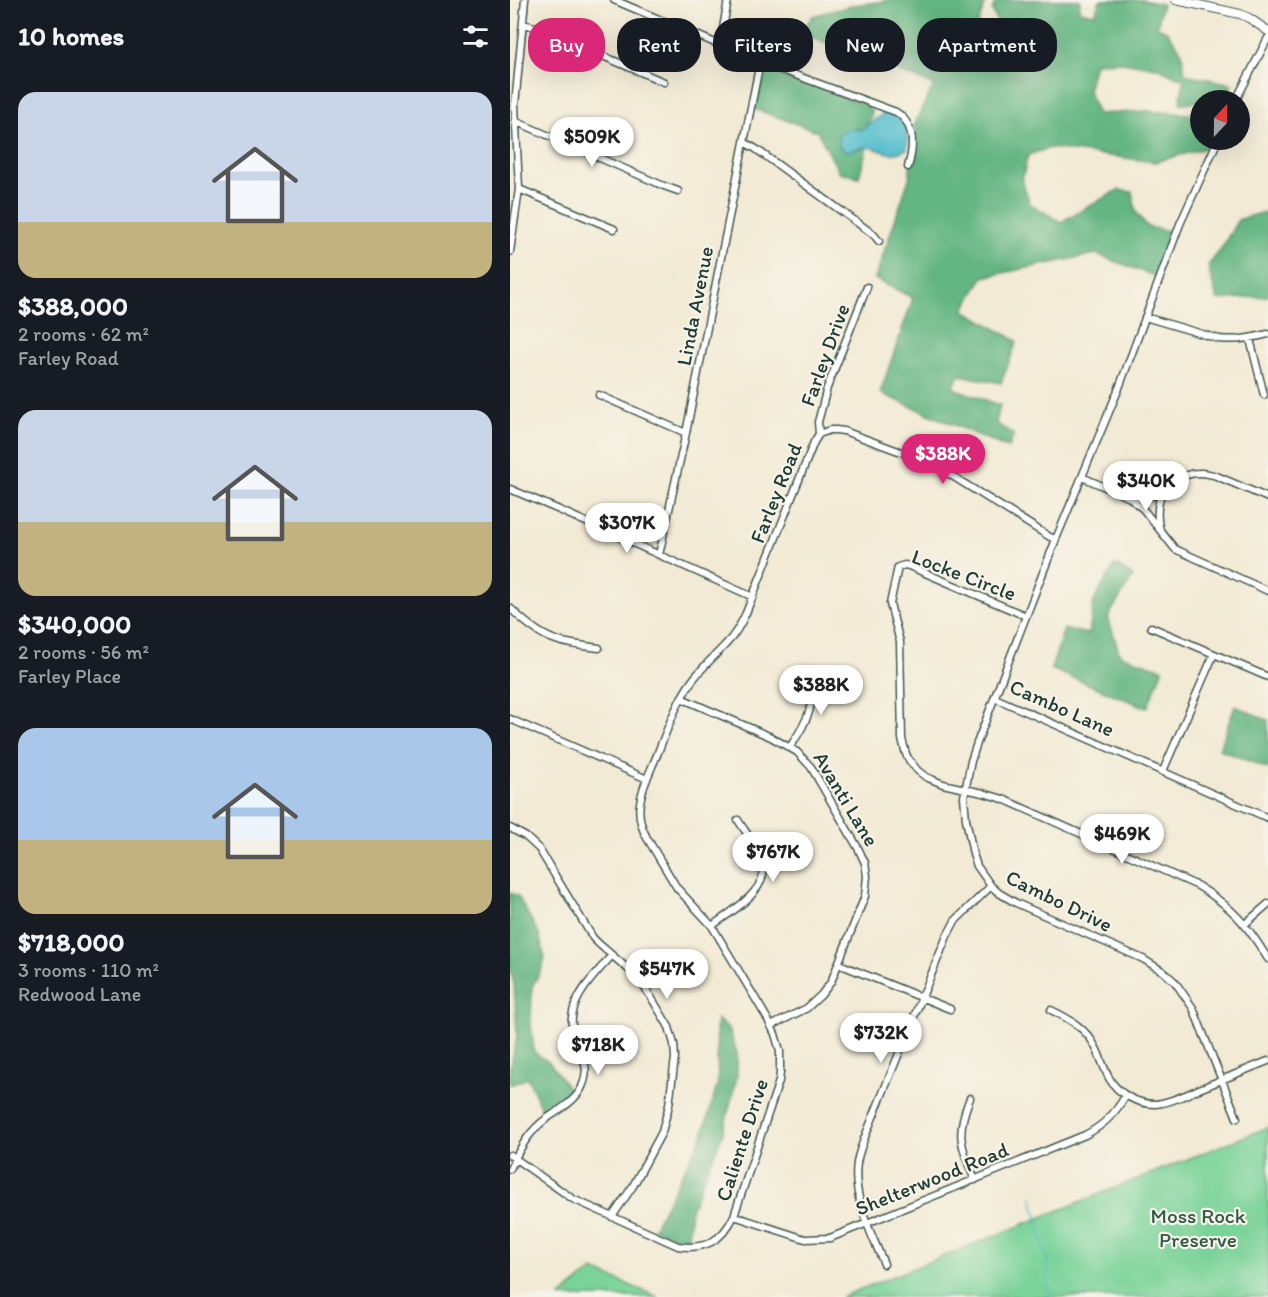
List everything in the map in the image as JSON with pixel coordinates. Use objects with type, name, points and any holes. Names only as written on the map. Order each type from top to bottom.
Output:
[{"type":"street","points":[[510,252],[518,207],[519,157],[515,122],[525,0]]},
{"type":"street","points":[[614,0],[713,42]]},
{"type":"street","points":[[725,18],[728,0]]},
{"type":"street","points":[[1176,0],[1240,14],[1268,31]]},
{"type":"street","points":[[523,24],[664,82]]},
{"type":"street","points":[[1241,90],[1268,38]]},
{"type":"street","name":"Linda Avenue","points":[[659,555],[686,433],[758,72]]},
{"type":"street","points":[[788,72],[900,114],[910,129],[912,154],[908,167]]},
{"type":"street","points":[[515,122],[678,191]]},
{"type":"street","points":[[744,142],[873,234],[879,241]]},
{"type":"street","points":[[1056,539],[1119,388],[1182,217],[1213,150]]},
{"type":"street","points":[[519,189],[614,230]]},
{"type":"street","name":"Farley Drive","points":[[819,434],[818,422],[827,388],[867,287]]},
{"type":"street","points":[[1145,317],[1219,339],[1250,339],[1268,334]]},
{"type":"street","points":[[1250,339],[1264,395]]},
{"type":"street","points":[[599,395],[686,433]]},
{"type":"street","name":"Farley Road","points":[[753,597],[814,442],[819,434],[830,430],[844,431],[912,456],[941,470],[1056,539]]},
{"type":"street","points":[[1130,498],[1146,497],[1162,492],[1179,478],[1195,472],[1219,477],[1268,498]]},
{"type":"street","points":[[1082,477],[1130,498],[1143,509],[1175,549],[1268,591]]},
{"type":"street","points":[[510,489],[753,597]]},
{"type":"street","points":[[1161,533],[1157,519],[1162,492]]},
{"type":"street","name":"Cambo Lane","points":[[1056,539],[995,698],[1268,818]]},
{"type":"street","name":"Locke Circle","points":[[964,788],[926,777],[913,764],[904,747],[901,730],[900,642],[890,604],[898,567],[909,566],[1026,616]]},
{"type":"street","name":"Caliente Drive","points":[[513,1157],[565,1194],[587,1206],[678,1246],[696,1248],[710,1243],[722,1235],[734,1216],[775,1094],[780,1073],[780,1051],[771,1026],[712,926],[676,888],[643,830],[640,819],[640,802],[647,779],[681,698],[695,677],[735,633],[753,597]]},
{"type":"street","points":[[510,608],[534,630],[551,639],[599,648]]},
{"type":"street","points":[[1151,627],[1268,677]]},
{"type":"street","points":[[1163,771],[1214,654]]},
{"type":"street","points":[[790,747],[805,724],[810,711],[813,695],[812,673]]},
{"type":"street","name":"Avanti Lane","points":[[681,698],[771,736],[797,752],[811,767],[858,848],[866,870],[865,897],[839,964],[826,989],[815,1002],[797,1014],[771,1026]]},
{"type":"street","name":"Cambo Drive","points":[[995,698],[973,753],[964,788],[964,808],[977,866],[991,886],[1016,903],[1130,953],[1164,972],[1182,991],[1197,1016],[1237,1118]]},
{"type":"street","points":[[510,719],[647,779]]},
{"type":"street","points":[[964,788],[1003,799],[1198,886],[1226,904],[1245,924],[1268,959]]},
{"type":"street","points":[[712,926],[753,894],[762,874],[761,858],[738,820]]},
{"type":"street","points":[[510,828],[526,837],[539,849],[593,938],[635,977],[651,997],[669,1027],[674,1044],[675,1058],[665,1124],[633,1186],[612,1217]]},
{"type":"street","points":[[884,1264],[857,1190],[856,1174],[859,1155],[951,927],[991,886]]},
{"type":"street","points":[[1245,924],[1268,904]]},
{"type":"street","points":[[510,1169],[513,1157],[534,1130],[571,1101],[580,1090],[586,1075],[586,1067],[573,1032],[572,1017],[583,991],[612,956]]},
{"type":"street","points":[[839,964],[950,1009]]},
{"type":"street","points":[[1051,1010],[1076,1024],[1089,1037],[1096,1047],[1108,1077],[1116,1088],[1125,1096],[1144,1103],[1162,1103],[1268,1061]]},
{"type":"street","name":"Shelterwood Road","points":[[734,1216],[798,1237],[813,1240],[830,1238],[1091,1132],[1109,1118],[1125,1096]]},
{"type":"street","points":[[970,1098],[960,1131],[964,1151],[975,1180]]},
{"type":"green space","points":[[893,0],[986,0],[980,18],[917,18],[917,72],[1057,72],[1057,18],[996,18],[992,11],[996,0],[1080,0],[1079,11],[1095,14],[1100,0],[1142,0],[1162,4],[1157,27],[1167,31],[1182,52],[1185,74],[1232,84],[1230,90],[1190,90],[1190,102],[1180,103],[1184,80],[1159,68],[1122,62],[1095,63],[1088,91],[1098,114],[1148,111],[1190,114],[1190,150],[1198,150],[1155,162],[1050,148],[1028,155],[1022,180],[1030,204],[1061,222],[1118,190],[1132,192],[1136,212],[1148,227],[1169,231],[1157,277],[1096,254],[983,277],[964,310],[1017,341],[1001,383],[959,375],[953,388],[1000,405],[996,423],[1014,435],[1008,448],[880,393],[913,298],[875,279],[909,179],[915,122],[934,85],[900,72],[905,72],[905,18],[825,18],[825,43],[813,38],[813,16],[854,5]]},
{"type":"green space","points":[[760,72],[772,72],[866,105],[872,112],[864,129],[845,130],[848,151],[867,147],[859,177],[839,172],[817,131],[754,109]]},
{"type":"green space","points":[[1268,211],[1268,296],[1217,300],[1208,266],[1238,220]]},
{"type":"green space","points":[[1115,564],[1133,576],[1108,617],[1120,655],[1163,669],[1147,708],[1051,669],[1064,629],[1089,634],[1094,601]]},
{"type":"green space","points":[[1235,706],[1268,720],[1268,769],[1219,749]]},
{"type":"green space","points":[[510,893],[518,896],[539,934],[545,959],[532,986],[531,1025],[534,1052],[550,1063],[571,1092],[543,1113],[528,1078],[510,1085],[510,1069],[517,1036],[514,985],[510,968]]},
{"type":"green space","points":[[717,1019],[729,1029],[737,1053],[737,1077],[723,1133],[691,1209],[688,1239],[674,1237],[653,1229],[703,1134],[718,1082]]},
{"type":"green space","name":"Moss Rock Preserve","points":[[1268,1127],[1268,1297],[841,1297]]},
{"type":"green space","points":[[593,1270],[658,1297],[560,1297]]},
{"type":"water","points":[[883,113],[902,119],[907,129],[907,149],[889,153],[865,147],[847,151],[841,148],[838,138],[842,132],[864,129]]},
{"type":"waterway","points":[[1032,1197],[1047,1260],[1049,1297]]}]
